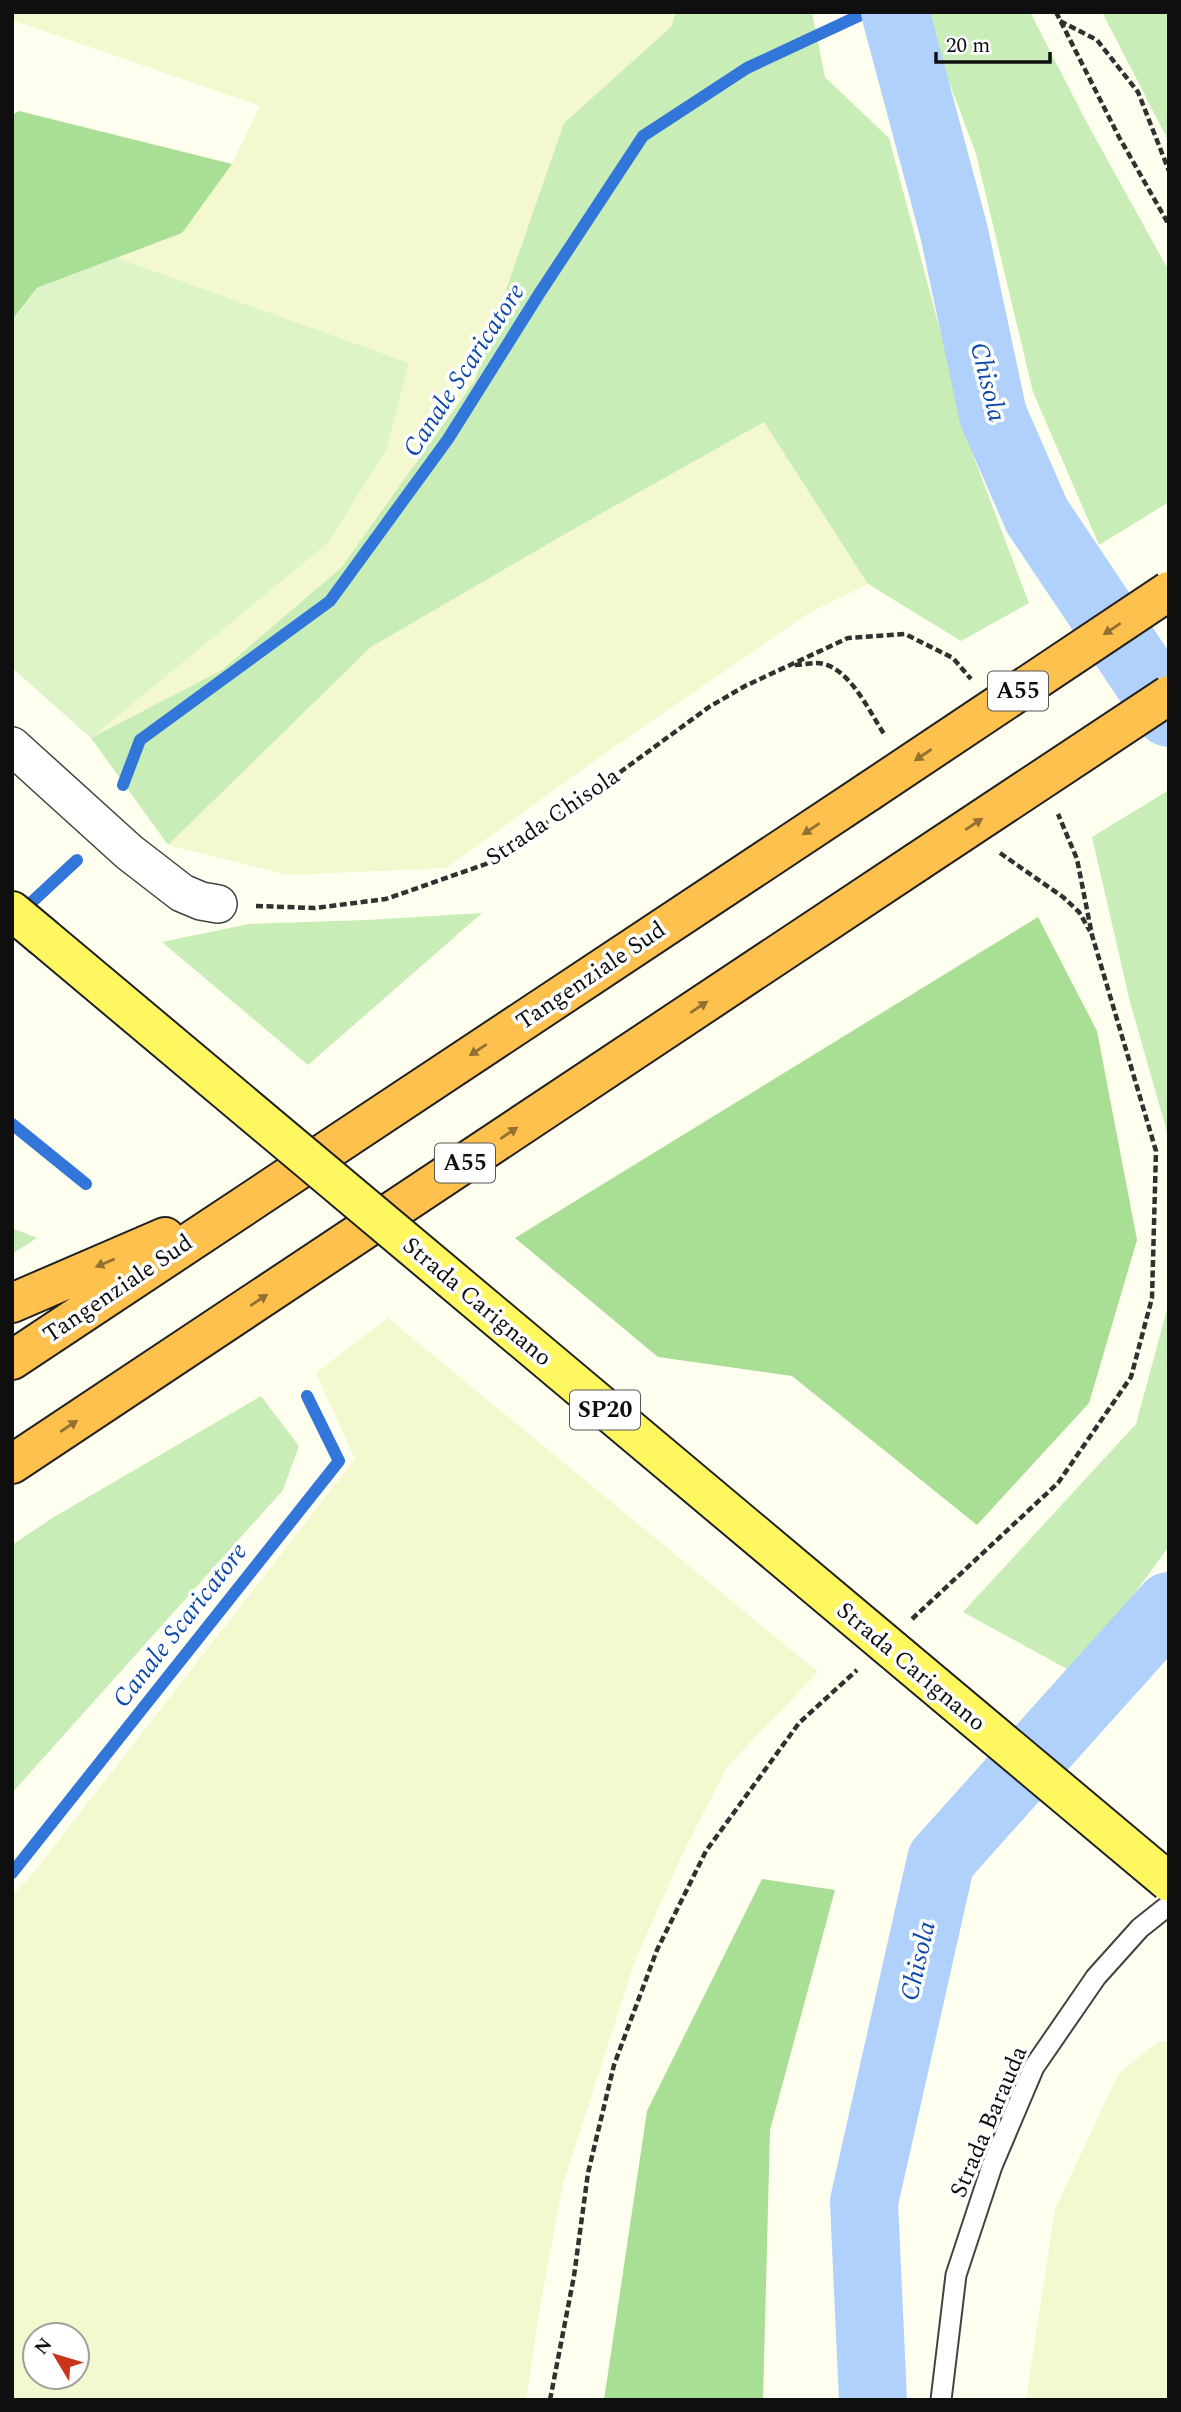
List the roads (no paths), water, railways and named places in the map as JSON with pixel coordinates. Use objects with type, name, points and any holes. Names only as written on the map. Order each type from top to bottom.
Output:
[{"type":"highway","name":"Tangenziale Sud","points":[[12,1360],[1169,591]]},
{"type":"highway","name":"A55","points":[[12,1464],[1169,695]]},
{"type":"highway","points":[[12,1303],[257,1197]]},
{"type":"main road","name":"Strada Carignano","points":[[12,911],[1169,1882]]},
{"type":"street","points":[[12,746],[129,852],[182,893],[218,904]]},
{"type":"lane","name":"Strada Barauda","points":[[941,2400],[956,2275],[992,2166],[1034,2067],[1096,1977],[1140,1928],[1169,1905]]},
{"type":"waterway","name":"Canale Scaricatore","points":[[123,785],[140,740],[330,601],[448,439],[643,136],[747,68],[867,12]]},
{"type":"waterway","name":"Chisola","points":[[895,12],[954,232],[993,415],[1037,516],[1169,713]]},
{"type":"waterway","name":"Canale Scaricatore","points":[[20,913],[77,860]]},
{"type":"waterway","name":"Canale Scaricatore","points":[[12,1124],[86,1184]]},
{"type":"waterway","name":"Canale Scaricatore","points":[[12,1873],[339,1461],[307,1396]]},
{"type":"waterway","name":"Chisola","points":[[873,2400],[864,2202],[941,1860],[1169,1606]]}]
